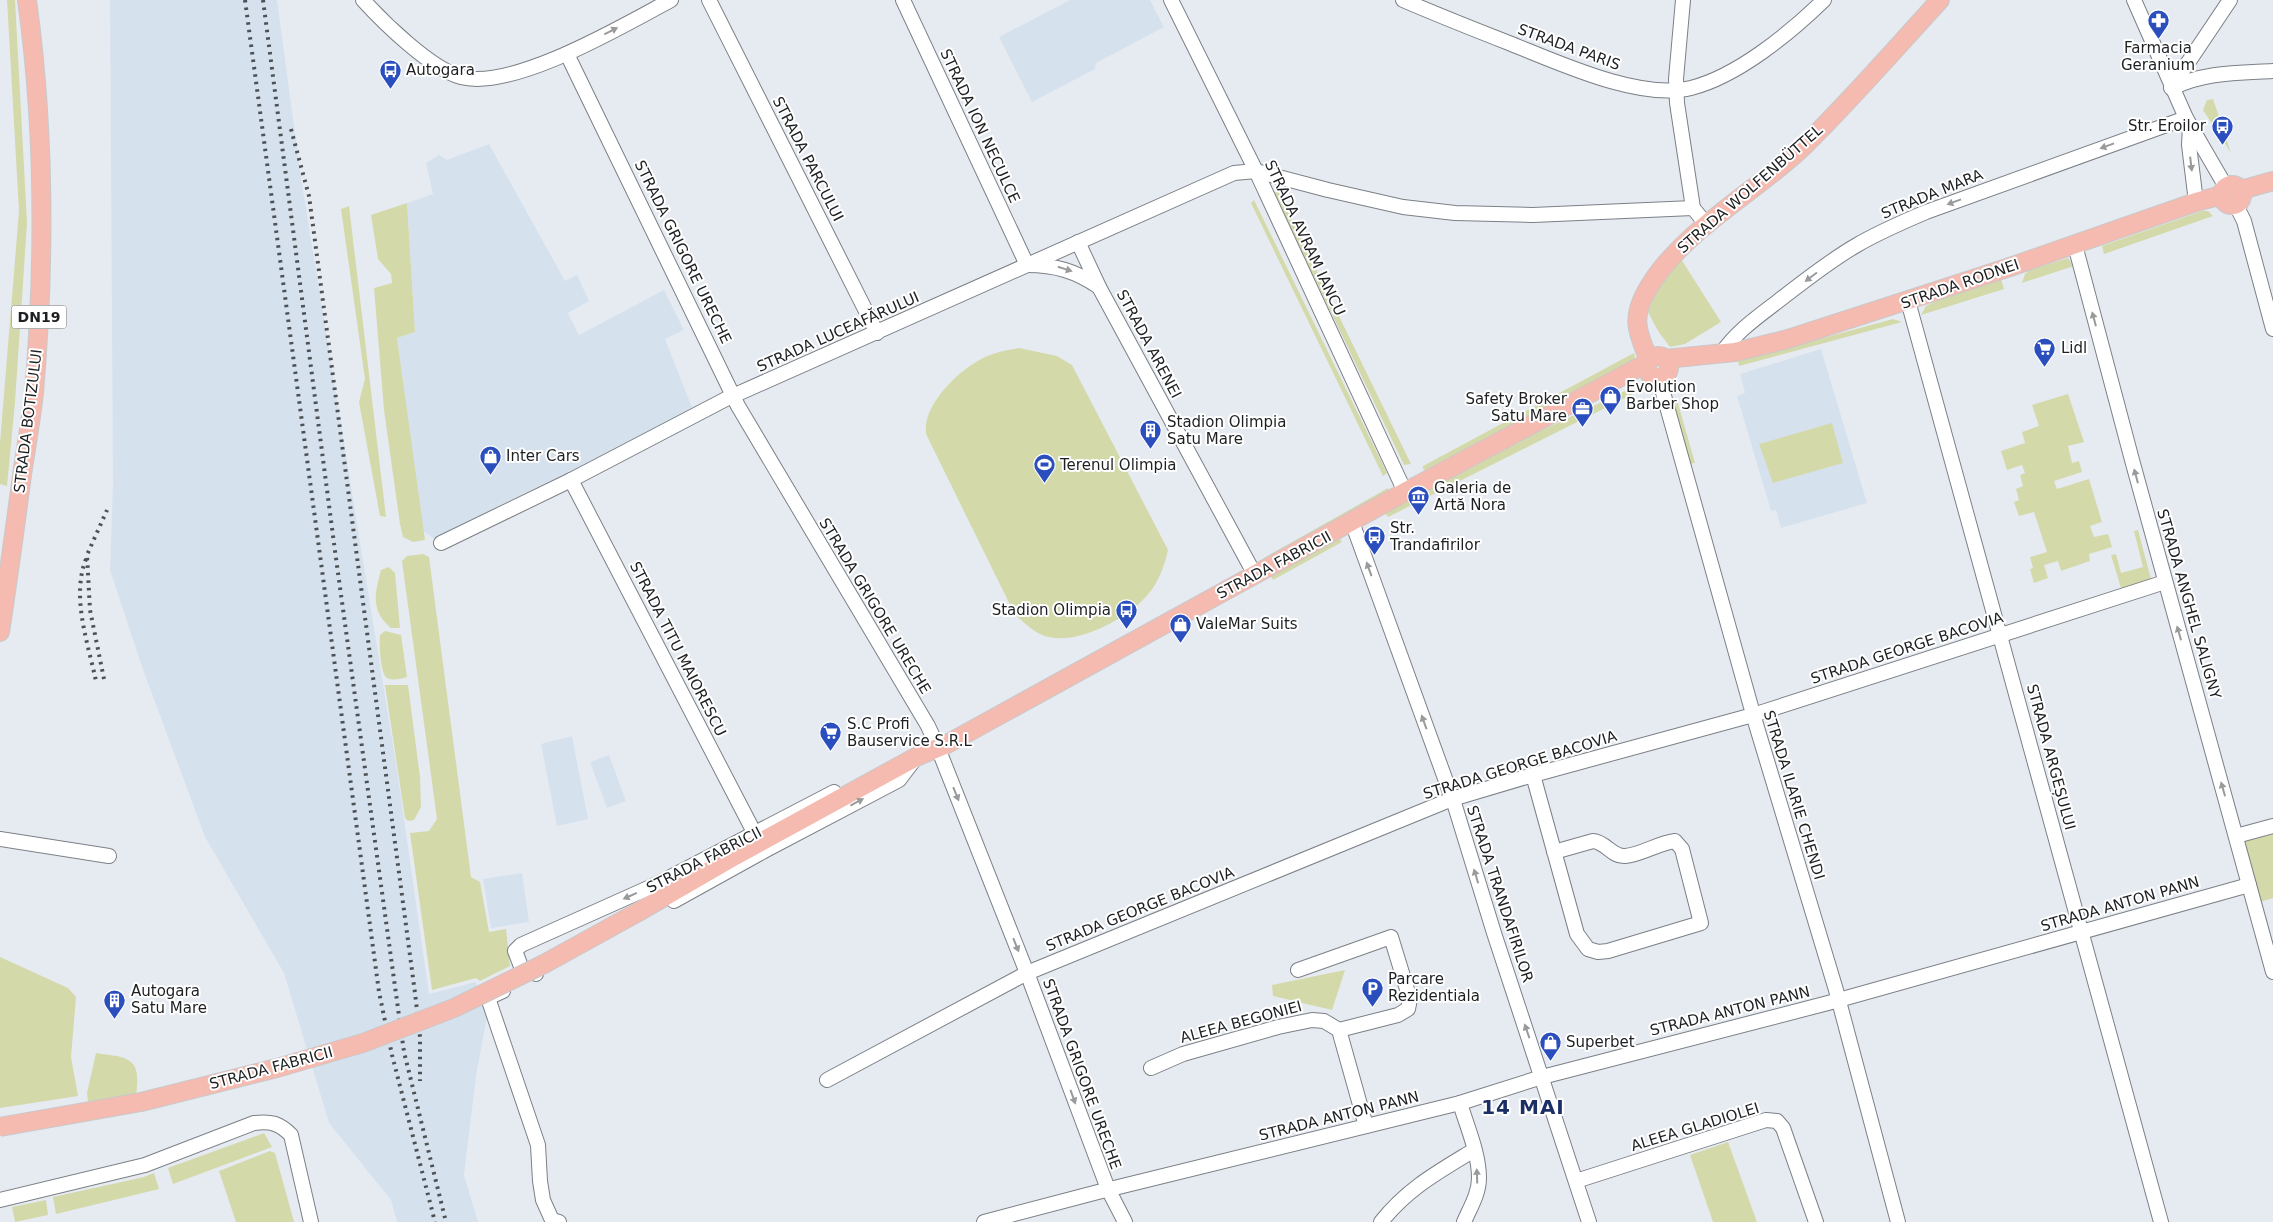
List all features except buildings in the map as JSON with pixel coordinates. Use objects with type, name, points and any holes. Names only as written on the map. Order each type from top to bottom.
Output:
[{"type":"main road","name":"STRADA BOTIZULUI","points":[[0,632],[33,395],[39,326],[42,247],[40,168],[35,58],[27,0]]},
{"type":"main road","name":"STRADA WOLFENBÜTTEL","points":[[1653,366],[1638,322],[1640,304],[1650,284],[1669,261],[1706,224],[1803,147],[1940,0]]},
{"type":"main road","name":"STRADA RODNEI","points":[[1653,366],[1677,362],[1694,356],[1721,354],[1788,339],[1908,301],[2196,202],[2273,181]]},
{"type":"main road","name":"STRADA FABRICII","points":[[0,1127],[141,1102],[278,1068],[363,1043],[454,1008],[544,964],[735,856],[916,758],[938,748],[1404,492],[1653,366]]},
{"type":"street","points":[[363,0],[404,40],[438,67],[461,77],[479,79],[530,68],[568,54],[671,0]]},
{"type":"street","name":"STRADA PARCULUI","points":[[710,0],[877,333]]},
{"type":"street","name":"STRADA ION NECULCE","points":[[903,0],[1027,265]]},
{"type":"street","name":"STRADA AVRAM IANCU","points":[[1171,0],[1256,171],[1404,492]]},
{"type":"street","name":"STRADA PARIS","points":[[1403,0],[1572,68],[1625,84],[1654,90],[1693,87],[1719,76],[1762,52],[1791,31],[1824,0]]},
{"type":"street","points":[[1683,0],[1677,89],[1693,208],[1706,224]]},
{"type":"street","points":[[2134,0],[2171,88],[2188,122],[2231,194],[2244,221],[2273,329]]},
{"type":"street","points":[[2171,88],[2230,0]]},
{"type":"street","name":"STRADA GRIGORE URECHE","points":[[568,54],[738,406],[928,726],[1027,973],[1108,1189],[1125,1222]]},
{"type":"street","points":[[2171,88],[2188,80],[2212,75],[2273,71]]},
{"type":"street","points":[[2188,122],[2196,202]]},
{"type":"street","name":"STRADA MARA","points":[[1721,354],[1731,339],[1742,329],[1811,276],[1857,245],[1891,227],[1926,212],[2188,122]]},
{"type":"street","points":[[1256,171],[1403,207],[1455,213],[1534,215],[1693,208]]},
{"type":"street","name":"STRADA LUCEAFĂRULUI","points":[[442,543],[571,480],[734,395],[1234,173],[1256,171]]},
{"type":"street","name":"STRADA ARENEI","points":[[1078,242],[1099,287],[1255,574]]},
{"type":"street","name":"STRADA ANGHEL SALIGNY","points":[[2075,244],[2165,582],[2270,952],[2273,972]]},
{"type":"street","name":"STRADA ARENEI","points":[[1027,265],[1046,265],[1065,269],[1083,276],[1099,287]]},
{"type":"street","name":"STRADA ARGEȘULUI","points":[[1908,301],[2161,1222]]},
{"type":"street","name":"STRADA ILARIE CHENDI","points":[[1653,366],[1753,715],[1839,1000],[1898,1222]]},
{"type":"street","name":"STRADA TITU MAIORESCU","points":[[571,480],[755,834]]},
{"type":"street","name":"STRADA TRANDAFIRILOR","points":[[1352,522],[1452,799],[1589,1222]]},
{"type":"street","name":"STRADA GEORGE BACOVIA","points":[[827,1080],[1027,973],[1452,799],[1532,775],[1753,715],[2165,582]]},
{"type":"street","name":"STRADA FABRICII","points":[[916,758],[900,780],[537,974],[522,969],[515,951],[521,945],[655,885],[890,762],[916,758]]},
{"type":"street","points":[[1532,775],[1577,934],[1588,949],[1598,952],[1608,951],[1701,923],[1682,849],[1675,841],[1666,842],[1625,856],[1617,854],[1600,841],[1593,841],[1554,852]]},
{"type":"street","points":[[2236,836],[2273,826]]},
{"type":"street","points":[[0,839],[109,856]]},
{"type":"street","name":"STRADA ANTON PANN","points":[[984,1222],[1108,1189],[1460,1103],[1542,1077],[1839,1000],[2250,885]]},
{"type":"street","points":[[1298,970],[1391,937],[1410,999],[1408,1009],[1398,1015],[1339,1030],[1366,1126]]},
{"type":"street","points":[[537,974],[488,998],[538,1145],[543,1200],[552,1220],[559,1222]]},
{"type":"street","name":"ALEEA BEGONIEI","points":[[1150,1068],[1183,1054],[1295,1023],[1312,1020],[1324,1021],[1339,1030]]},
{"type":"street","points":[[1460,1103],[1474,1150],[1479,1179],[1474,1200],[1464,1222]]},
{"type":"street","name":"ALEEA GLADIOLEI","points":[[1576,1181],[1766,1120],[1778,1121],[1783,1128],[1816,1222]]},
{"type":"street","points":[[0,1200],[145,1165],[254,1123],[268,1121],[281,1125],[291,1135],[311,1222]]},
{"type":"street","points":[[1381,1222],[1393,1207],[1416,1186],[1474,1150]]},
{"type":"shaded area","points":[[110,0],[277,0],[301,178],[397,770],[429,994],[476,982],[487,1016],[476,1076],[464,1175],[478,1222],[397,1222],[391,1200],[329,1123],[284,973],[205,837],[141,664],[110,570],[113,485]]},
{"type":"shaded area","points":[[1070,0],[1150,0],[1164,27],[1096,63],[1095,69],[1032,102],[999,37]]},
{"type":"shaded area","points":[[489,144],[565,281],[577,275],[589,301],[568,313],[579,335],[664,290],[684,330],[665,339],[695,415],[441,543],[423,531],[397,338],[415,332],[407,203],[433,194],[426,163],[439,155],[447,160]]},
{"type":"shaded area","points":[[1821,349],[1867,503],[1781,528],[1776,510],[1771,511],[1737,396],[1745,393],[1740,374]]},
{"type":"shaded area","points":[[572,736],[588,819],[557,826],[541,744]]},
{"type":"shaded area","points":[[609,755],[626,801],[607,808],[590,762]]},
{"type":"shaded area","points":[[522,873],[529,922],[491,928],[483,879]]},
{"type":"green space","points":[[7,0],[15,0],[27,223],[15,402],[7,486],[0,484],[0,443],[19,211]]},
{"type":"green space","points":[[2213,99],[2231,153],[2203,110],[2207,100]]},
{"type":"green space","points":[[1278,191],[1411,464],[1404,465],[1274,193]]},
{"type":"green space","points":[[1254,200],[1387,473],[1383,476],[1251,203]]},
{"type":"green space","points":[[407,203],[415,332],[397,338],[425,540],[413,542],[403,537],[400,524],[384,410],[374,288],[392,283],[391,274],[378,259],[371,215]]},
{"type":"green space","points":[[349,206],[386,517],[380,516],[359,402],[365,379],[341,209]]},
{"type":"green space","points":[[2202,211],[2208,211],[2213,216],[2104,254],[2102,246]]},
{"type":"green space","points":[[2068,258],[2074,266],[2022,283],[2025,274],[2030,270]]},
{"type":"green space","points":[[1681,259],[1721,322],[1685,344],[1670,347],[1658,331],[1648,312],[1661,280]]},
{"type":"green space","points":[[2001,279],[2004,289],[1921,315],[1926,306],[1934,302]]},
{"type":"green space","points":[[1893,319],[1902,322],[1739,366],[1738,361]]},
{"type":"green space","points":[[1019,348],[1057,356],[1072,365],[1168,550],[1156,583],[1141,602],[1115,621],[1084,635],[1053,638],[1040,634],[1030,628],[1015,615],[926,434],[926,423],[930,411],[936,400],[954,379],[985,357],[997,352]]},
{"type":"green space","points":[[1634,353],[1633,364],[1427,471],[1423,469],[1423,466]]},
{"type":"green space","points":[[1645,388],[1388,517],[1385,513],[1492,454],[1627,390]]},
{"type":"green space","points":[[2068,394],[2084,442],[2068,446],[2072,463],[2079,461],[2082,472],[2054,481],[2057,489],[2089,479],[2102,522],[2090,526],[2094,537],[2108,534],[2112,547],[2089,554],[2090,561],[2061,571],[2058,561],[2044,565],[2048,578],[2034,583],[2030,569],[2033,568],[2030,557],[2047,552],[2034,512],[2019,516],[2014,502],[2019,500],[2016,489],[2023,486],[2020,475],[2025,473],[2022,465],[2007,470],[2001,451],[2025,443],[2022,432],[2039,426],[2032,405]]},
{"type":"green space","points":[[1677,400],[1695,463],[1688,464],[1672,401]]},
{"type":"green space","points":[[1832,423],[1843,463],[1773,483],[1759,444]]},
{"type":"green space","points":[[1388,488],[1389,491],[1267,560],[1264,558]]},
{"type":"green space","points":[[2138,530],[2151,579],[2121,588],[2111,555],[2116,554],[2121,573],[2143,567],[2134,531]]},
{"type":"green space","points":[[1340,539],[1342,542],[1273,580],[1271,576]]},
{"type":"green space","points":[[423,554],[429,557],[471,877],[480,882],[489,932],[506,929],[510,966],[480,981],[476,978],[432,990],[410,833],[429,831],[437,819],[402,561],[407,556]]},
{"type":"green space","points":[[389,567],[395,573],[400,628],[391,628],[384,621],[377,608],[376,594],[381,570]]},
{"type":"green space","points":[[385,631],[401,635],[407,677],[400,679],[387,678],[383,671],[380,658],[380,635]]},
{"type":"green space","points":[[385,685],[408,685],[420,777],[421,807],[414,820],[408,821],[405,818]]},
{"type":"green space","points":[[2273,829],[2273,898],[2260,902],[2243,837]]},
{"type":"green space","points":[[0,957],[68,988],[76,997],[71,1057],[78,1096],[0,1108]]},
{"type":"green space","points":[[1345,970],[1332,1010],[1273,996],[1272,985]]},
{"type":"green space","points":[[96,1053],[121,1057],[133,1064],[137,1076],[137,1092],[133,1113],[90,1118],[87,1093]]},
{"type":"green space","points":[[264,1133],[272,1147],[173,1184],[168,1168]]},
{"type":"green space","points":[[1728,1142],[1757,1222],[1713,1222],[1690,1155]]},
{"type":"green space","points":[[270,1151],[275,1153],[294,1222],[236,1222],[219,1171]]},
{"type":"green space","points":[[154,1173],[159,1189],[56,1214],[53,1197],[144,1177]]},
{"type":"green space","points":[[46,1200],[48,1215],[15,1222],[12,1207]]},
{"type":"railway","points":[[245,0],[379,992],[392,1055],[435,1222]]},
{"type":"railway","points":[[263,0],[335,551],[404,1052],[446,1222]]},
{"type":"railway","points":[[291,129],[309,196],[415,993],[420,1037],[420,1081]]},
{"type":"railway","points":[[104,679],[90,610],[87,555],[107,510]]},
{"type":"railway","points":[[86,559],[82,574],[80,604],[85,636],[96,681]]},
{"type":"place","name":"Farmacia Geranium","points":[[2158,39]]},
{"type":"place","name":"Autogara","points":[[390,89]]},
{"type":"place","name":"Str. Eroilor","points":[[2222,145]]},
{"type":"place","name":"Lidl","points":[[2045,367]]},
{"type":"place","name":"Evolution Barber Shop","points":[[1610,415]]},
{"type":"place","name":"Safety Broker Satu Mare","points":[[1583,427]]},
{"type":"place","name":"Stadion Olimpia Satu Mare","points":[[1151,450]]},
{"type":"place","name":"Inter Cars","points":[[490,475]]},
{"type":"place","name":"Terenul Olimpia","points":[[1044,484]]},
{"type":"place","name":"Galeria de Artă Nora","points":[[1418,516]]},
{"type":"place","name":"Str. Trandafirilor","points":[[1374,556]]},
{"type":"place","name":"Stadion Olimpia","points":[[1127,629]]},
{"type":"place","name":"ValeMar Suits","points":[[1180,643]]},
{"type":"place","name":"S.C Profi Bauservice S.R.L","points":[[831,752]]},
{"type":"place","name":"Parcare Rezidentiala","points":[[1372,1007]]},
{"type":"place","name":"Autogara Satu Mare","points":[[115,1019]]},
{"type":"place","name":"Superbet","points":[[1550,1061]]},
{"type":"district","name":"14 MAI","points":[[1523,1107]]}]
